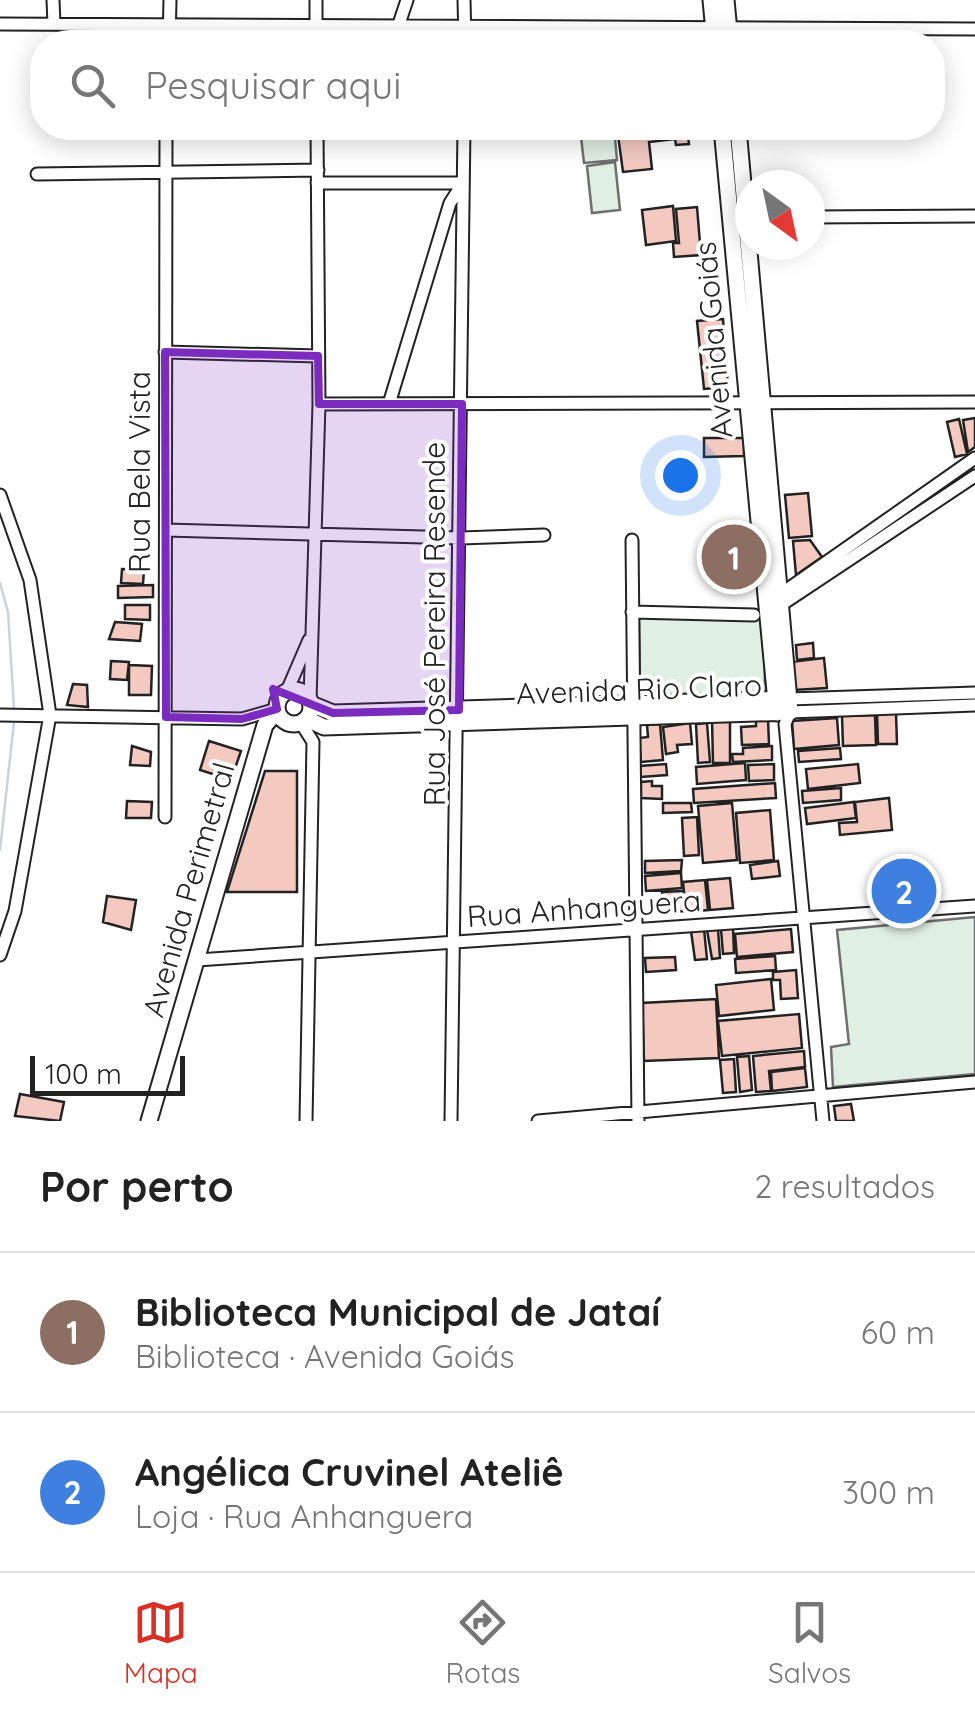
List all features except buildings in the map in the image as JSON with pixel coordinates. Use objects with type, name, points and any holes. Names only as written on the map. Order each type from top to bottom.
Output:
[{"type":"main road","points":[[712,0],[720,30]]},
{"type":"main road","points":[[723,30],[726,0]]},
{"type":"main road","name":"Avenida Goiás","points":[[725,140],[735,187]]},
{"type":"main road","name":"Avenida Goiás","points":[[739,140],[740,170]]},
{"type":"main road","name":"Avenida Goiás","points":[[745,260],[769,607],[784,710]]},
{"type":"main road","points":[[279,714],[307,711],[298,690],[287,691]]},
{"type":"main road","name":"Avenida Perimetral","points":[[148,1121],[264,732],[268,720],[279,714],[279,698],[287,691]]},
{"type":"main road","name":"Avenida Rio Claro","points":[[307,711],[319,726],[397,718],[784,710]]},
{"type":"street","points":[[54,0],[54,24]]},
{"type":"street","points":[[169,30],[170,0]]},
{"type":"street","points":[[316,0],[316,30]]},
{"type":"street","points":[[398,27],[407,0]]},
{"type":"street","points":[[464,0],[465,30]]},
{"type":"street","points":[[0,24],[551,30]]},
{"type":"street","points":[[939,30],[975,29]]},
{"type":"street","name":"Rua Bela Vista","points":[[165,817],[166,140]]},
{"type":"street","points":[[306,1121],[313,742],[307,711],[319,404],[317,140]]},
{"type":"street","name":"Rua José Pereira Resende","points":[[452,1121],[464,140]]},
{"type":"street","points":[[36,174],[318,176],[463,183]]},
{"type":"street","points":[[389,404],[450,203],[463,183]]},
{"type":"street","points":[[825,217],[975,216]]},
{"type":"street","points":[[165,352],[318,356]]},
{"type":"street","points":[[319,404],[975,402]]},
{"type":"street","points":[[769,607],[975,458]]},
{"type":"street","points":[[632,612],[769,607],[975,476]]},
{"type":"street","points":[[0,495],[30,580],[50,715],[14,911],[0,955]]},
{"type":"street","points":[[166,530],[460,538],[544,534]]},
{"type":"street","points":[[632,540],[638,1117]]},
{"type":"street","points":[[287,691],[311,636]]},
{"type":"street","name":"Avenida Rio Claro","points":[[784,710],[970,699]]},
{"type":"street","name":"Avenida Goiás","points":[[784,710],[823,1121]]},
{"type":"street","points":[[0,715],[242,719],[279,714]]},
{"type":"street","name":"Rua Anhanguera","points":[[197,960],[975,906]]},
{"type":"street","points":[[538,1121],[638,1117],[820,1094],[975,1082]]},
{"type":"highlighted area","points":[[165,352],[318,356],[319,404],[462,404],[459,710],[333,713],[273,689],[277,709],[242,719],[166,717]]},
{"type":"green space","points":[[581,140],[615,140],[617,160],[584,163]]},
{"type":"green space","points":[[615,162],[620,210],[592,213],[587,166]]},
{"type":"green space","points":[[764,613],[765,695],[640,697],[639,615]]},
{"type":"green space","points":[[975,917],[975,1074],[833,1087],[831,1047],[849,1044],[837,930]]},
{"type":"waterway","points":[[0,583],[8,612],[14,709]]},
{"type":"waterway","points":[[0,850],[14,722]]},
{"type":"place","name":"Biblioteca Municipal de Jataí","points":[[734,557]]},
{"type":"place","name":"Angélica Cruvinel Ateliê","points":[[904,891]]}]
